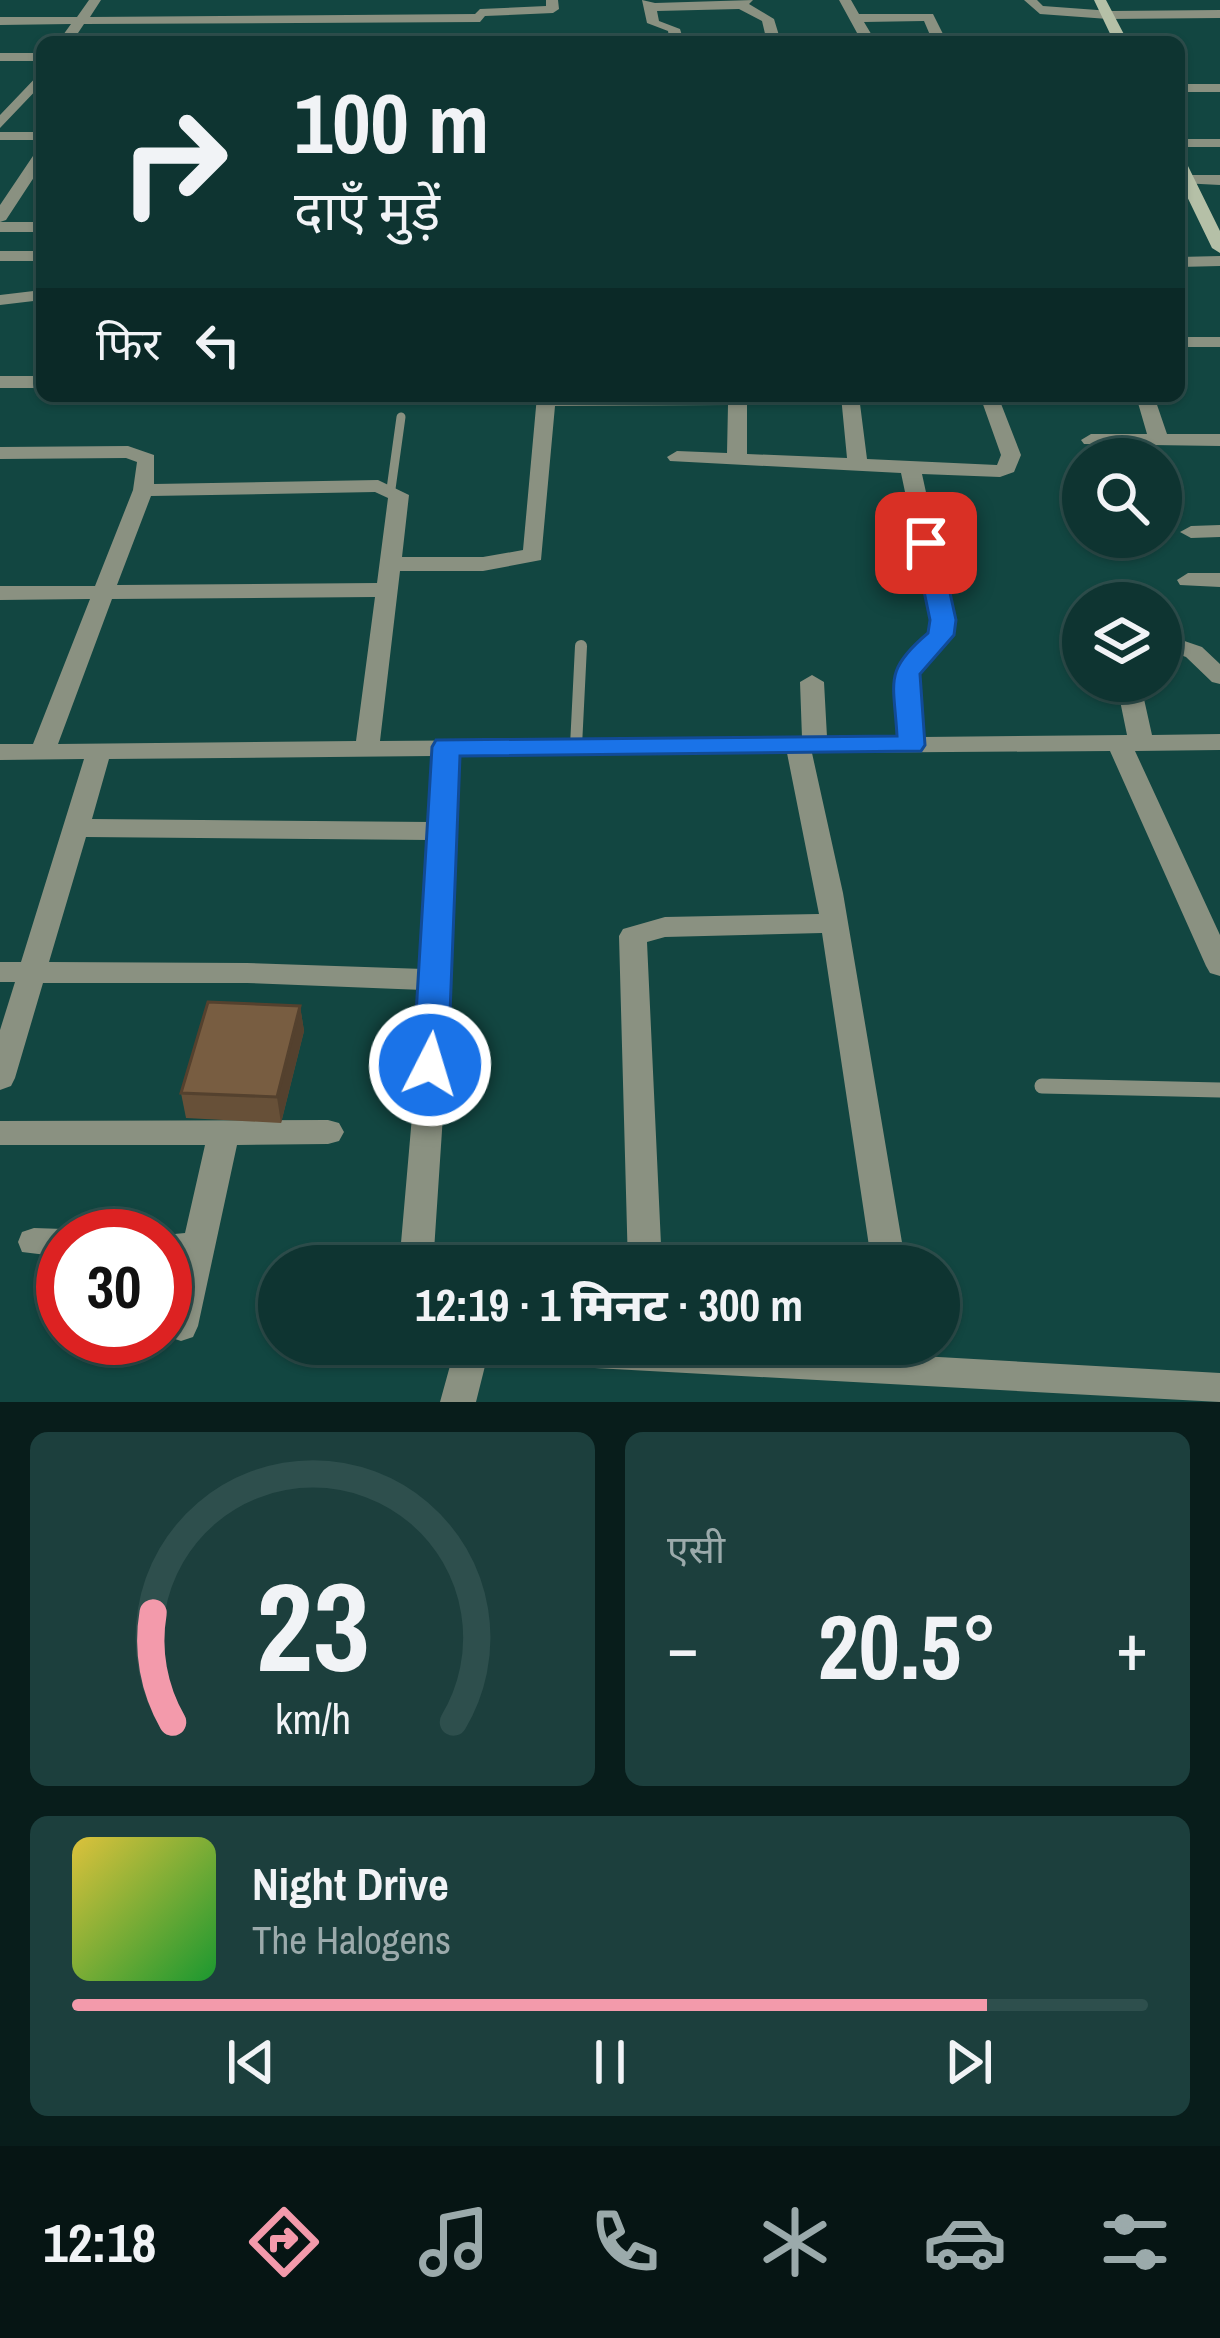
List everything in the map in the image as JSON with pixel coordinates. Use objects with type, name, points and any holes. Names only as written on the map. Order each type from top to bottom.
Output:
[{"type":"street","points":[[1,21],[20,0]]},
{"type":"street","points":[[69,36],[95,0]]},
{"type":"street","points":[[303,19],[308,0]]},
{"type":"street","points":[[1,21],[542,13],[553,9],[552,0]]},
{"type":"street","points":[[845,0],[866,36]]},
{"type":"street","points":[[1030,0],[1040,10],[1220,14]]},
{"type":"street","points":[[857,18],[929,17],[942,2]]},
{"type":"street","points":[[676,36],[676,31],[653,22],[648,4],[745,3],[768,19],[772,36]]},
{"type":"street","points":[[1104,9],[1118,36]]},
{"type":"street","points":[[929,17],[937,36]]},
{"type":"street","points":[[0,57],[36,57]]},
{"type":"street","points":[[0,124],[36,82]]},
{"type":"street","points":[[1185,88],[1220,88]]},
{"type":"street","points":[[0,136],[36,136]]},
{"type":"street","points":[[1185,143],[1220,143]]},
{"type":"street","points":[[0,217],[36,162]]},
{"type":"street","points":[[1185,173],[1220,180]]},
{"type":"street","points":[[1185,178],[1220,248]]},
{"type":"street","points":[[0,180],[36,180]]},
{"type":"street","points":[[0,227],[36,227]]},
{"type":"street","points":[[0,256],[36,256]]},
{"type":"street","points":[[1185,262],[1220,261]]},
{"type":"street","points":[[0,300],[36,296]]},
{"type":"street","points":[[1185,342],[1220,342]]},
{"type":"street","points":[[0,382],[36,382]]},
{"type":"street","points":[[388,564],[511,562],[533,555],[546,402]]},
{"type":"street","points":[[737,459],[738,402]]},
{"type":"street","points":[[851,402],[857,462]]},
{"type":"street","points":[[677,458],[1007,468],[1011,455],[991,402]]},
{"type":"street","points":[[1147,402],[1158,438]]},
{"type":"street","points":[[1182,440],[1220,440]]},
{"type":"street","points":[[0,453],[142,454],[148,471],[42,752]]},
{"type":"street","points":[[910,466],[943,620],[941,635],[911,661],[907,674],[911,745]]},
{"type":"street","points":[[143,490],[391,489],[399,495],[367,748]]},
{"type":"street","points":[[1191,532],[1220,531]]},
{"type":"street","points":[[1188,580],[1220,580]]},
{"type":"street","points":[[0,593],[385,590]]},
{"type":"street","points":[[1182,648],[1194,652],[1220,677]]},
{"type":"street","points":[[812,682],[807,746],[886,1245]]},
{"type":"street","points":[[1129,702],[1130,743],[1207,905],[1220,966]]},
{"type":"street","points":[[0,752],[1220,742]]},
{"type":"street","points":[[418,1245],[438,980],[446,747]]},
{"type":"street","points":[[0,1078],[99,752]]},
{"type":"street","points":[[74,828],[442,831]]},
{"type":"street","points":[[644,1245],[633,936],[665,928],[834,923]]},
{"type":"street","points":[[0,973],[438,980]]},
{"type":"street","points":[[192,1219],[224,1132]]},
{"type":"street","points":[[0,1133],[328,1132]]},
{"type":"street","points":[[960,1363],[1220,1390]]},
{"type":"street","points":[[458,1402],[468,1365]]},
{"type":"lane","points":[[391,489],[400,417]]},
{"type":"lane","points":[[576,746],[581,646]]},
{"type":"lane","points":[[1042,1086],[1220,1090]]},
{"type":"building","points":[[208,1002],[300,1006],[277,1097],[181,1093]]},
{"type":"route","points":[[430,1065],[438,980],[446,747],[911,745],[907,674],[911,661],[941,635],[943,620],[926,543]]}]
